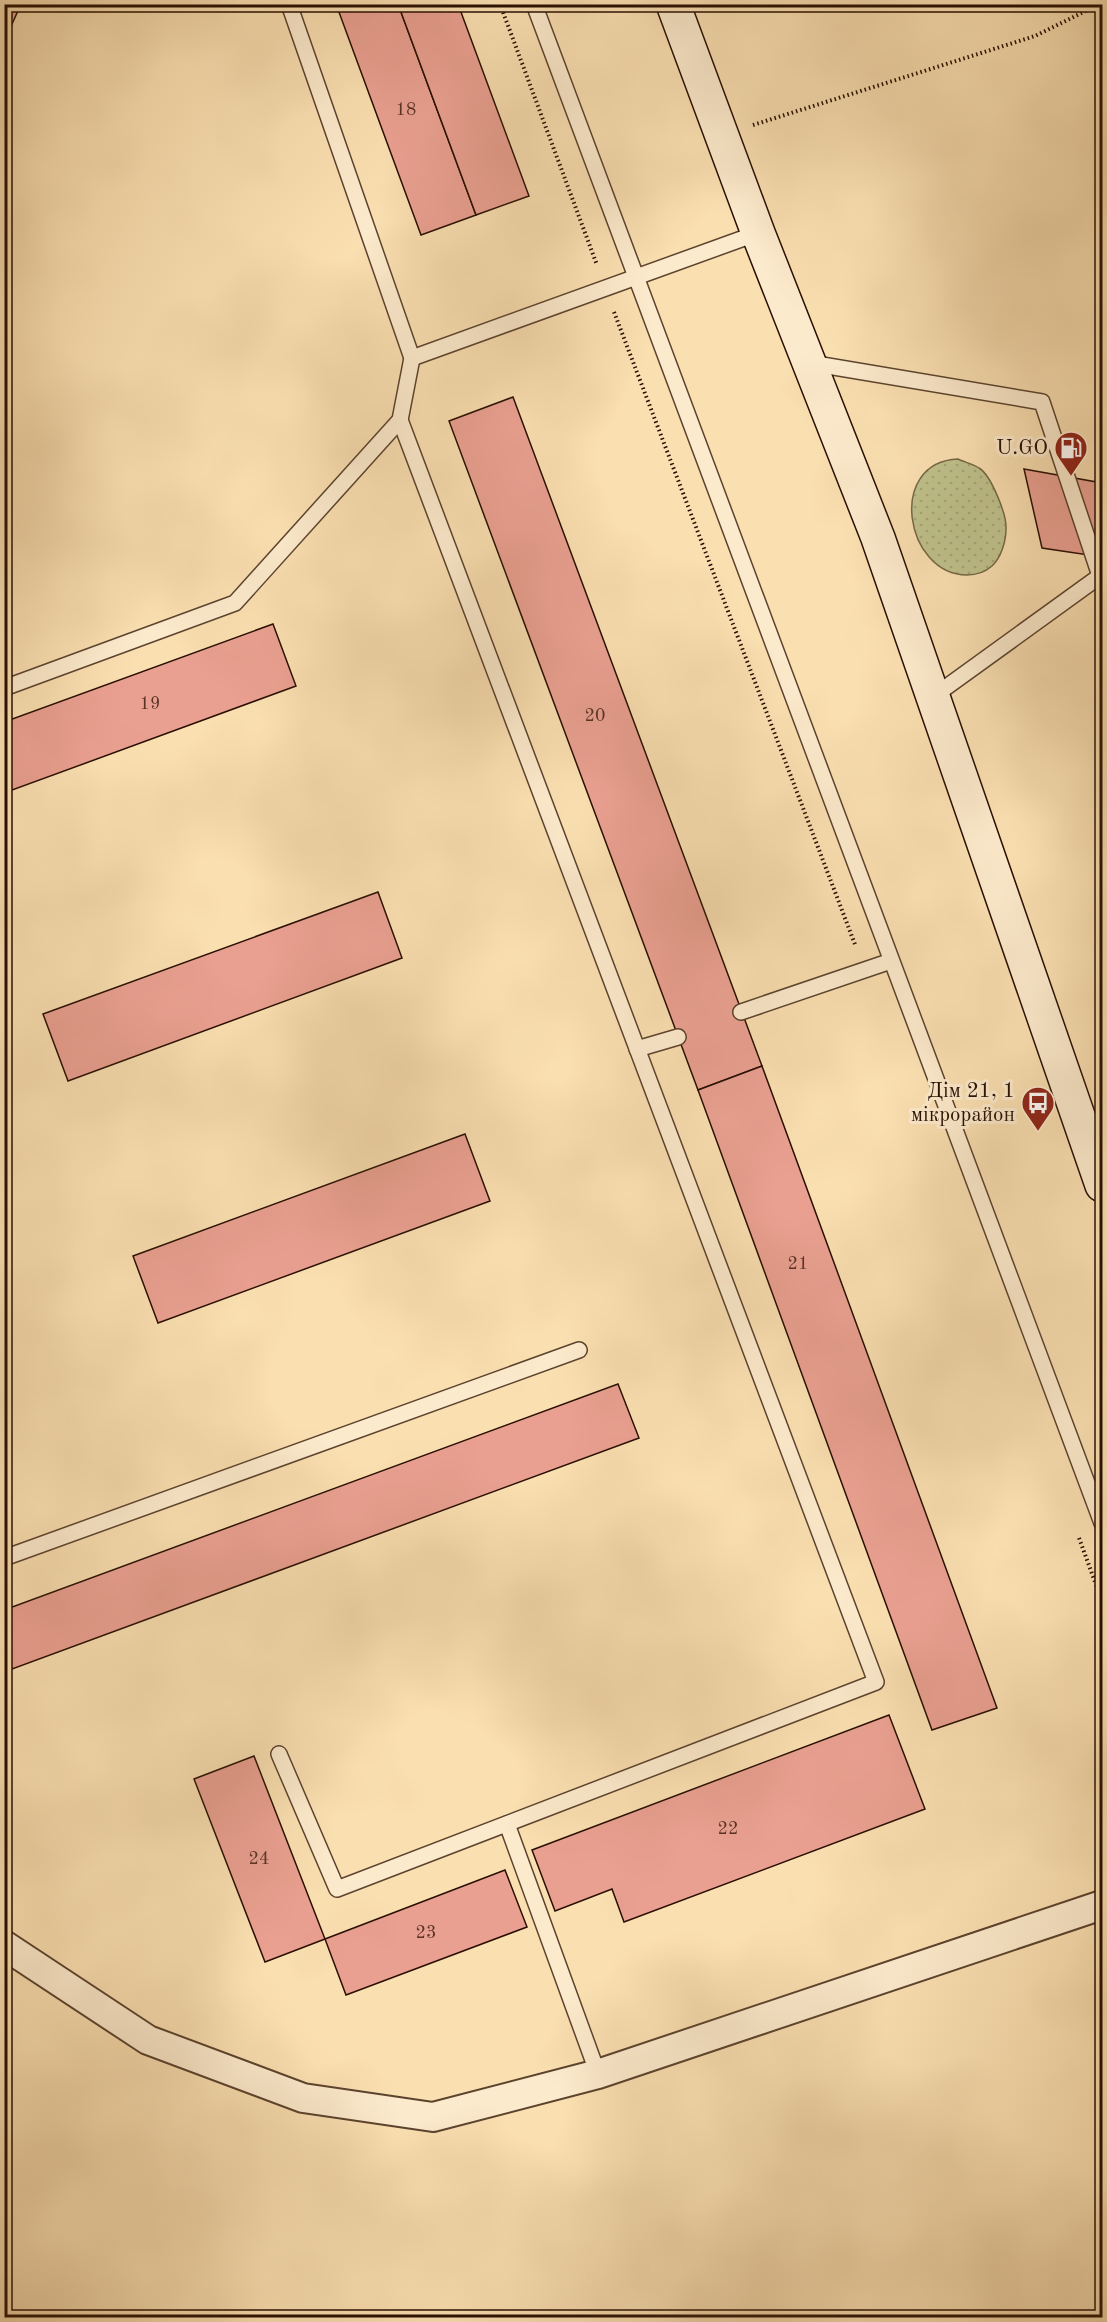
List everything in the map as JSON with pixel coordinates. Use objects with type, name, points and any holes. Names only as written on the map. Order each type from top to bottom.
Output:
[{"type":"street","points":[[673,4],[720,135],[878,538],[1102,1185]]},
{"type":"street","points":[[4,1946],[148,2040],[303,2098],[433,2117],[598,2074],[1102,1905]]},
{"type":"lane","points":[[4,688],[235,603],[400,420],[412,358],[289,4]]},
{"type":"lane","points":[[534,4],[634,278],[1102,1523]]},
{"type":"lane","points":[[412,358],[758,233]]},
{"type":"lane","points":[[809,363],[1042,402],[1100,576],[934,696]]},
{"type":"lane","points":[[279,1754],[337,1889],[876,1682],[400,420]]},
{"type":"lane","points":[[741,1012],[891,961]]},
{"type":"lane","points":[[637,1049],[678,1037]]},
{"type":"lane","points":[[4,1558],[579,1350]]},
{"type":"lane","points":[[507,1824],[598,2074]]},
{"type":"path","points":[[500,4],[605,288],[865,970]]},
{"type":"path","points":[[720,135],[1035,36],[1100,4]]},
{"type":"path","points":[[1077,1535],[1102,1601]]},
{"type":"green space","points":[[958,459],[984,472],[997,496],[1006,523],[1005,539],[998,559],[986,570],[974,575],[946,570],[929,557],[918,539],[912,518],[913,497],[920,478],[935,465]]},
{"type":"building","points":[[4,4],[21,4],[4,42]]},
{"type":"building","points":[[336,4],[398,4],[476,215],[421,235]]},
{"type":"building","points":[[398,4],[458,4],[529,196],[476,215]]},
{"type":"building","points":[[513,397],[762,1066],[698,1090],[449,421]]},
{"type":"building","points":[[1024,469],[1102,483],[1102,557],[1042,548]]},
{"type":"building","points":[[273,624],[296,686],[4,793],[4,722]]},
{"type":"building","points":[[378,892],[402,958],[68,1081],[43,1014]]},
{"type":"building","points":[[762,1066],[997,1708],[932,1730],[698,1090]]},
{"type":"building","points":[[465,1134],[490,1201],[158,1323],[133,1256]]},
{"type":"building","points":[[618,1384],[639,1438],[4,1672],[4,1610]]},
{"type":"building","points":[[889,1715],[925,1809],[624,1922],[612,1889],[555,1911],[532,1850]]},
{"type":"building","points":[[254,1756],[325,1939],[265,1962],[194,1779]]},
{"type":"building","points":[[505,1870],[527,1927],[346,1995],[325,1939]]},
{"type":"place","name":"U.GO","points":[[1071,477]]},
{"type":"place","name":"Дім 21, 1 мікрорайон","points":[[1038,1132]]}]
